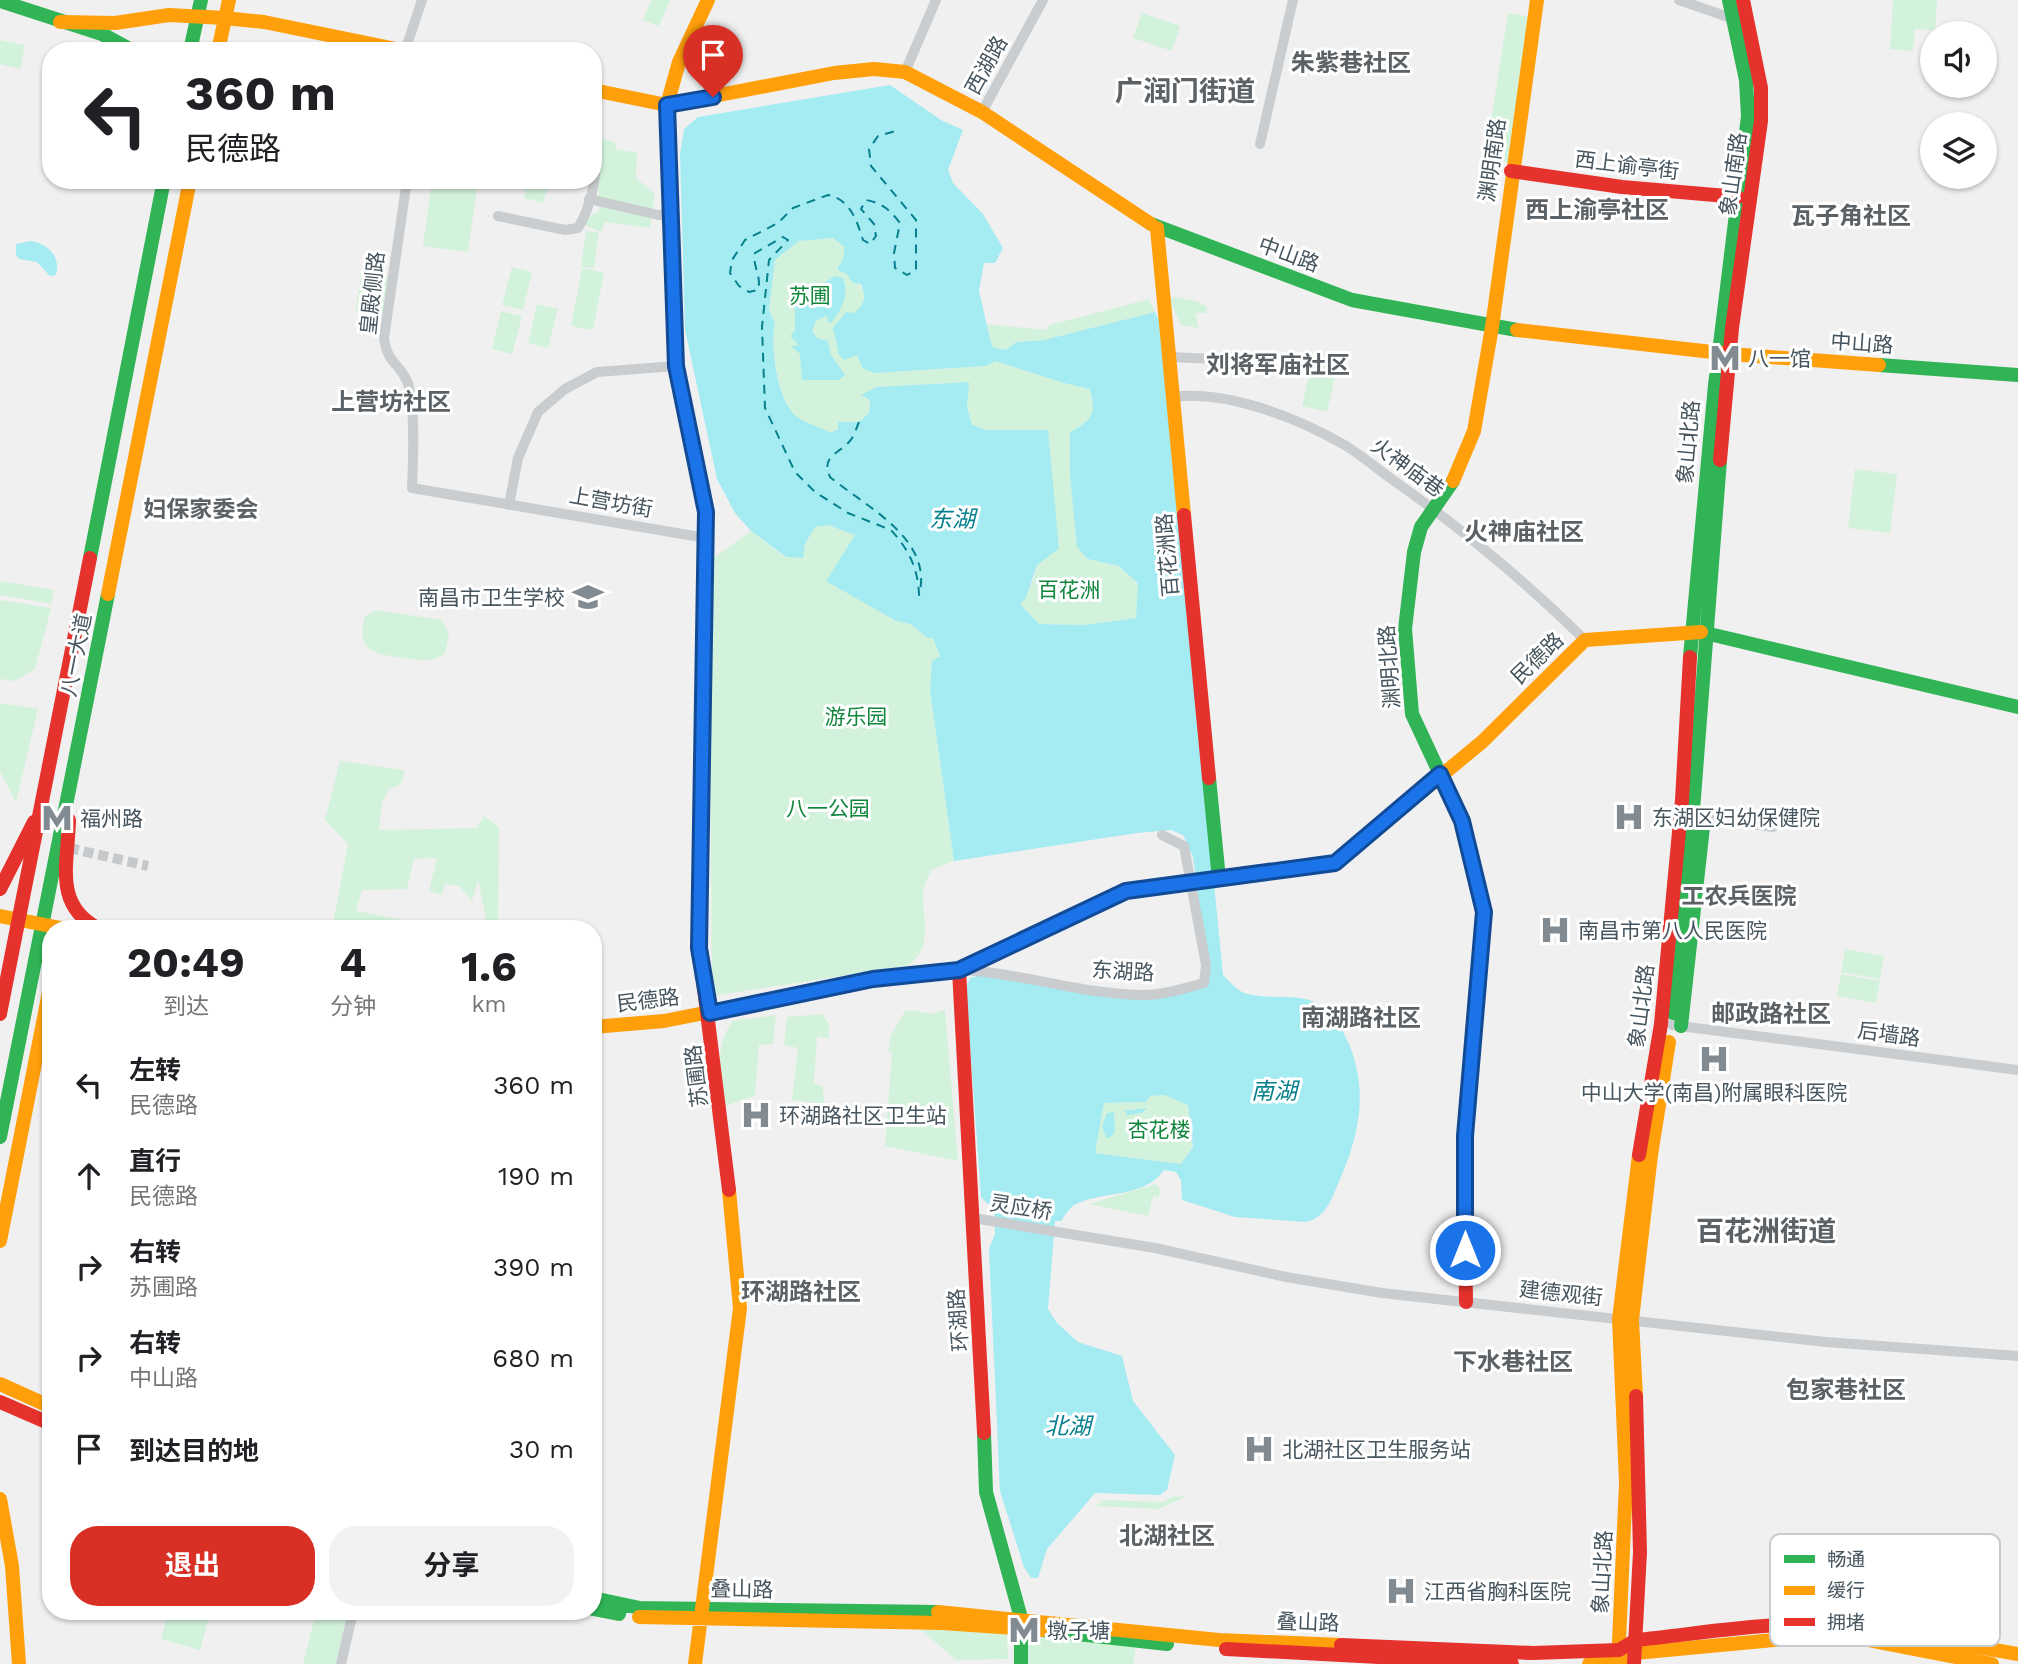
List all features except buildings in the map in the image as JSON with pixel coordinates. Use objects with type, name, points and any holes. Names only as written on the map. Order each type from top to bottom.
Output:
[{"type":"main road","points":[[220,42],[229,0]]},
{"type":"main road","name":"苏圃路","points":[[695,1664],[740,1308],[710,1013],[699,948],[706,512],[676,366],[669,214],[667,105],[679,62],[708,0]]},
{"type":"main road","name":"渊明南路","points":[[1492,327],[1511,170],[1537,0]]},
{"type":"main road","name":"象山南路","points":[[1724,354],[1748,105],[1729,0]]},
{"type":"main road","name":"象山南路","points":[[1724,354],[1761,121],[1762,88],[1743,0]]},
{"type":"main road","points":[[0,1],[30,15],[104,35],[117,42]]},
{"type":"main road","points":[[192,42],[199,7]]},
{"type":"main road","points":[[60,22],[115,23],[169,15],[199,7],[226,18],[360,42]]},
{"type":"main road","name":"中山路","points":[[602,92],[667,105],[834,73],[874,69],[905,72],[982,112],[1157,228],[1352,300],[1492,327],[1724,354],[2018,375]]},
{"type":"main road","name":"西上谕亭街","points":[[1511,170],[1622,187],[1738,197]]},
{"type":"main road","name":"八一大道","points":[[0,1014],[162,189]]},
{"type":"main road","name":"八一大道","points":[[0,1137],[41,924],[68,806],[188,189]]},
{"type":"main road","name":"百花洲路","points":[[1157,228],[1219,878]]},
{"type":"main road","name":"渊明北路","points":[[1466,1302],[1464,1149],[1484,912],[1462,821],[1412,714],[1405,629],[1414,552],[1421,527],[1452,483],[1474,431],[1492,327]]},
{"type":"main road","name":"象山北路","points":[[1619,1659],[1626,1482],[1625,1319],[1639,1152],[1664,1000],[1724,354]]},
{"type":"main road","name":"象山北路","points":[[1635,1652],[1640,1480],[1625,1319],[1651,1155],[1676,1026],[1699,817],[1698,632]]},
{"type":"main road","name":"民德路","points":[[602,1026],[664,1021],[710,1013],[873,979],[959,970],[1126,891],[1335,863],[1482,742],[1585,640],[1698,632],[2018,706]]},
{"type":"main road","points":[[68,806],[67,892],[70,905],[77,916],[84,920]]},
{"type":"main road","points":[[0,889],[42,808]]},
{"type":"main road","points":[[0,916],[41,924]]},
{"type":"main road","points":[[0,922],[20,920]]},
{"type":"main road","name":"环湖路","points":[[959,970],[986,1492],[1022,1623],[1021,1664]]},
{"type":"main road","points":[[0,1241],[42,1028]]},
{"type":"main road","points":[[0,1384],[42,1403]]},
{"type":"main road","points":[[0,1402],[42,1420]]},
{"type":"main road","points":[[0,1499],[12,1566],[19,1664]]},
{"type":"main road","name":"叠山路","points":[[602,1600],[640,1608],[700,1615]]},
{"type":"main road","name":"叠山路","points":[[602,1611],[635,1617],[700,1615],[843,1621],[1022,1623],[1219,1640],[1619,1659]]},
{"type":"main road","name":"叠山路","points":[[1022,1623],[1216,1649],[1513,1664]]},
{"type":"main road","name":"叠山路","points":[[1589,1664],[1619,1659],[1635,1652],[1770,1633]]},
{"type":"main road","name":"叠山路","points":[[1635,1652],[1770,1640]]},
{"type":"main road","name":"叠山路","points":[[1899,1646],[1992,1664]]},
{"type":"main road","name":"叠山路","points":[[1957,1646],[1993,1653],[2018,1654]]},
{"type":"street","points":[[409,42],[422,0]]},
{"type":"street","points":[[905,72],[936,0]]},
{"type":"street","name":"西湖路","points":[[982,112],[1043,0]]},
{"type":"street","points":[[1029,38],[1049,0]]},
{"type":"street","points":[[1260,144],[1293,0]]},
{"type":"street","points":[[1679,0],[1734,19]]},
{"type":"street","name":"皇殿侧路","points":[[406,189],[384,338],[387,357],[407,382],[414,437],[412,488]]},
{"type":"street","points":[[498,216],[565,230],[578,228],[585,215],[591,189]]},
{"type":"street","points":[[589,199],[658,215],[669,214]]},
{"type":"street","points":[[1169,357],[1216,359]]},
{"type":"street","points":[[509,505],[518,458],[538,412],[565,389],[597,372],[676,366]]},
{"type":"street","name":"火神庙巷","points":[[1173,397],[1243,402],[1340,443],[1435,510],[1552,608],[1585,640]]},
{"type":"street","name":"上营坊街","points":[[412,488],[706,538]]},
{"type":"street","points":[[1699,817],[1773,827]]},
{"type":"street","name":"东湖路","points":[[959,970],[998,972],[1093,992],[1133,994],[1174,991],[1204,983],[1206,965],[1198,907],[1189,883],[1184,846],[1162,835]]},
{"type":"street","name":"后墙路","points":[[1676,1026],[2018,1070]]},
{"type":"street","name":"灵应桥","points":[[973,1219],[1063,1233]]},
{"type":"street","name":"建德观街","points":[[1063,1233],[1155,1248],[1286,1277],[1466,1302],[1826,1342],[2018,1356]]},
{"type":"street","points":[[341,1664],[351,1620]]},
{"type":"green space","points":[[651,0],[670,0],[659,26],[643,20]]},
{"type":"green space","points":[[1893,0],[1937,0],[1936,21],[1920,21],[1920,29],[1915,29],[1913,51],[1890,49]]},
{"type":"green space","points":[[1142,13],[1180,26],[1172,51],[1133,38]]},
{"type":"green space","points":[[1508,13],[1531,17],[1508,163],[1485,159]]},
{"type":"green space","points":[[0,40],[25,45],[20,69],[0,64]]},
{"type":"green space","points":[[602,138],[615,142],[616,149],[637,153],[636,178],[655,194],[650,228],[605,222],[601,232],[584,225],[589,217],[599,211]]},
{"type":"green space","points":[[431,189],[477,189],[468,252],[423,246]]},
{"type":"green space","points":[[522,189],[547,189],[543,203],[524,198],[526,190]]},
{"type":"green space","points":[[586,231],[599,232],[594,268],[581,267]]},
{"type":"green space","points":[[833,238],[844,247],[847,274],[863,290],[864,297],[858,310],[835,332],[836,344],[857,355],[876,373],[986,366],[995,361],[1064,383],[1090,388],[1093,404],[1091,415],[1084,424],[1070,433],[1088,559],[1119,566],[1138,585],[1137,618],[1084,625],[1039,624],[1020,604],[1034,578],[1037,565],[1047,430],[987,430],[972,425],[967,407],[968,382],[876,387],[861,395],[870,400],[869,413],[859,422],[838,422],[839,428],[830,433],[800,419],[790,409],[784,399],[777,372],[775,323],[769,310],[775,260],[799,241]]},
{"type":"green space","points":[[512,267],[532,272],[523,310],[502,305]]},
{"type":"green space","points":[[582,268],[604,273],[593,330],[571,326]]},
{"type":"green space","points":[[361,273],[392,278],[387,315],[356,311]]},
{"type":"green space","points":[[1173,297],[1197,301],[1207,307],[1206,313],[1195,313],[1199,328],[1181,325],[1170,301]]},
{"type":"green space","points":[[1149,299],[1155,312],[1044,340],[1016,342],[1006,350],[992,347],[987,324],[1045,330],[1050,325]]},
{"type":"green space","points":[[537,304],[558,309],[548,348],[528,343]]},
{"type":"green space","points":[[501,311],[522,316],[512,354],[492,349]]},
{"type":"green space","points":[[1314,353],[1339,359],[1327,412],[1302,406]]},
{"type":"green space","points":[[1855,469],[1897,474],[1890,533],[1848,528]]},
{"type":"green space","name":"八一公园","points":[[828,525],[856,535],[827,580],[896,621],[910,624],[928,638],[933,637],[940,649],[930,691],[954,861],[931,870],[923,892],[924,942],[916,959],[907,966],[712,996],[709,561],[751,531],[785,557],[805,544],[815,527]]},
{"type":"green space","points":[[0,581],[54,590],[51,604],[0,595]]},
{"type":"green space","points":[[0,600],[51,608],[35,669],[15,681],[0,679]]},
{"type":"green space","points":[[376,610],[442,620],[449,635],[445,653],[435,659],[420,660],[383,655],[369,649],[362,637],[365,616]]},
{"type":"green space","points":[[0,703],[38,709],[16,802],[0,772]]},
{"type":"green space","points":[[340,761],[404,770],[401,783],[389,789],[382,803],[379,830],[477,828],[484,816],[499,827],[498,920],[486,920],[478,879],[472,901],[459,886],[445,884],[442,895],[429,891],[437,858],[414,859],[407,889],[362,890],[356,911],[403,920],[334,920],[348,844],[325,820]]},
{"type":"green space","points":[[1845,949],[1884,956],[1880,979],[1841,972]]},
{"type":"green space","points":[[1841,974],[1880,981],[1876,1003],[1837,996]]},
{"type":"green space","points":[[945,1010],[958,1161],[885,1146],[892,1052],[888,1051],[891,1035],[905,1011],[930,1014]]},
{"type":"green space","points":[[822,1014],[829,1024],[829,1039],[817,1036],[814,1083],[823,1086],[824,1104],[792,1100],[798,1048],[784,1045],[787,1017]]},
{"type":"green space","points":[[776,1015],[773,1044],[759,1045],[755,1096],[724,1106],[720,1073],[721,1052],[732,1021]]},
{"type":"green space","name":"杏花楼","points":[[1164,1095],[1188,1105],[1193,1147],[1181,1164],[1094,1153],[1104,1103],[1146,1102],[1150,1096]]},
{"type":"green space","points":[[1156,1184],[1160,1189],[1159,1197],[1153,1196],[1148,1216],[1089,1204]]},
{"type":"green space","points":[[1187,1496],[1159,1509],[1096,1506],[1103,1500],[1164,1502],[1171,1497]]},
{"type":"green space","points":[[166,1620],[208,1620],[200,1650],[161,1639]]},
{"type":"green space","points":[[314,1620],[346,1620],[336,1664],[303,1664]]},
{"type":"green space","points":[[1007,1629],[1008,1659],[956,1660],[921,1630]]},
{"type":"green space","points":[[1027,1633],[1136,1646],[1133,1664],[1025,1664]]},
{"type":"water","name":"东湖","points":[[890,85],[941,120],[963,130],[948,170],[953,183],[983,214],[1003,248],[995,263],[984,263],[979,291],[992,347],[1006,350],[1016,342],[1044,340],[1155,312],[1159,320],[1223,975],[1244,993],[1298,998],[1317,1003],[1337,1021],[1355,1061],[1360,1095],[1357,1128],[1347,1162],[1331,1200],[1319,1216],[1306,1222],[1235,1217],[1182,1200],[1181,1180],[1176,1172],[1164,1170],[1146,1186],[1076,1204],[1061,1221],[1055,1221],[1048,1309],[1057,1323],[1078,1342],[1122,1356],[1133,1401],[1175,1455],[1167,1490],[1160,1495],[1095,1493],[1047,1549],[1038,1578],[1031,1578],[1024,1567],[1000,1491],[989,1249],[995,1234],[994,1210],[981,1197],[966,988],[970,978],[987,973],[1094,993],[1188,992],[1208,975],[1193,857],[1183,835],[1171,830],[954,861],[930,691],[932,661],[940,656],[933,638],[928,638],[910,624],[896,621],[826,581],[855,535],[828,525],[815,527],[805,544],[803,558],[786,557],[751,531],[735,513],[717,479],[685,330],[680,154],[684,129],[698,117]],"holes":[[[833,238],[844,247],[844,257],[837,270],[847,274],[853,283],[861,284],[864,296],[858,309],[854,313],[846,312],[833,328],[839,355],[844,360],[857,355],[863,369],[876,373],[986,366],[995,361],[1090,389],[1093,405],[1091,415],[1084,424],[1070,432],[1070,475],[1077,547],[1088,559],[1119,566],[1138,584],[1136,618],[1084,625],[1039,624],[1020,604],[1026,598],[1037,565],[1059,548],[1048,430],[987,430],[972,425],[967,407],[969,382],[876,387],[861,395],[870,400],[869,413],[859,422],[838,422],[838,429],[830,433],[800,419],[789,409],[776,372],[775,323],[769,310],[775,260],[799,241]],[[1164,1095],[1188,1105],[1193,1147],[1181,1164],[1095,1153],[1104,1103],[1146,1102],[1150,1096]]]},
{"type":"water","points":[[31,241],[52,252],[57,262],[56,275],[50,276],[37,262],[19,259],[16,255],[16,244]]},
{"type":"water","points":[[835,276],[843,278],[845,284],[843,302],[838,314],[830,324],[826,316],[816,321],[812,331],[817,338],[828,341],[831,355],[845,375],[839,380],[802,380],[800,354],[791,346],[799,345],[790,336],[795,331],[795,300]]},
{"type":"water","points":[[1147,1108],[1142,1113],[1127,1115],[1125,1111]]},
{"type":"water","points":[[1114,1112],[1115,1131],[1110,1138],[1106,1137],[1102,1127],[1107,1113]]},
{"type":"ferry route","points":[[859,422],[851,440],[829,460],[827,464],[830,477],[894,526],[907,541],[916,557],[921,575],[919,595],[908,552],[897,537],[891,530],[848,513],[815,492],[795,472],[765,408],[762,327],[769,260],[788,240],[783,237],[755,253],[758,290],[749,292],[739,286],[730,273],[732,260],[745,240],[778,223],[793,208],[828,195],[836,197],[847,206],[855,218],[863,240],[870,244],[876,236],[874,224],[861,209],[866,200],[889,211],[900,223],[894,253],[895,268],[907,275],[916,270],[916,220],[871,166],[869,149],[878,136],[899,130]]},
{"type":"tunnel","points":[[69,848],[148,866]]},
{"type":"traffic: fast","points":[[192,42],[201,0]]},
{"type":"traffic: fast","points":[[1690,657],[1715,385],[1748,116],[1746,80],[1729,0]]},
{"type":"traffic: fast","points":[[0,1],[102,34],[117,42]]},
{"type":"traffic: fast","points":[[90,558],[162,189]]},
{"type":"traffic: fast","points":[[1151,224],[1352,300],[1517,330]]},
{"type":"traffic: fast","points":[[671,252],[676,366],[706,512],[704,607]]},
{"type":"traffic: fast","points":[[1879,365],[2018,375]]},
{"type":"traffic: fast","points":[[1673,1013],[1690,849],[1720,460]]},
{"type":"traffic: fast","points":[[1453,481],[1421,527],[1414,552],[1405,629],[1412,714],[1462,821],[1484,912],[1478,988]]},
{"type":"traffic: fast","points":[[43,920],[108,594]]},
{"type":"traffic: fast","points":[[1701,632],[2018,707]]},
{"type":"traffic: fast","points":[[1209,778],[1219,879]]},
{"type":"traffic: fast","points":[[880,978],[959,970],[1126,891],[1336,863],[1425,789]]},
{"type":"traffic: fast","points":[[1681,1026],[1704,818]]},
{"type":"traffic: fast","points":[[0,1137],[42,926]]},
{"type":"traffic: fast","points":[[984,1433],[986,1492],[1021,1618],[1021,1664]]},
{"type":"traffic: fast","points":[[602,1600],[640,1608],[938,1612]]},
{"type":"traffic: fast","points":[[602,1611],[619,1614]]},
{"type":"traffic: fast","points":[[1042,1630],[1167,1644]]},
{"type":"traffic: slow","points":[[220,42],[229,0]]},
{"type":"traffic: slow","points":[[671,252],[667,105],[679,62],[708,0]]},
{"type":"traffic: slow","points":[[1453,481],[1474,431],[1492,327],[1537,0]]},
{"type":"traffic: slow","points":[[60,22],[115,23],[169,15],[225,18]]},
{"type":"traffic: slow","points":[[225,18],[264,22],[362,42]]},
{"type":"traffic: slow","points":[[602,92],[667,105],[834,73],[874,69],[905,72],[982,112],[1151,224]]},
{"type":"traffic: slow","points":[[108,594],[188,189]]},
{"type":"traffic: slow","points":[[1157,228],[1184,515]]},
{"type":"traffic: slow","points":[[1517,330],[1730,354],[1879,365]]},
{"type":"traffic: slow","points":[[1425,789],[1482,742],[1585,640],[1701,632]]},
{"type":"traffic: slow","points":[[0,916],[42,924]]},
{"type":"traffic: slow","points":[[602,1026],[664,1021],[880,978]]},
{"type":"traffic: slow","points":[[0,1241],[42,1028]]},
{"type":"traffic: slow","points":[[1636,1396],[1632,1320],[1651,1155],[1669,1042]]},
{"type":"traffic: slow","points":[[1618,1664],[1626,1482],[1619,1319],[1639,1155]]},
{"type":"traffic: slow","points":[[695,1664],[740,1308],[729,1190]]},
{"type":"traffic: slow","points":[[0,1384],[42,1403]]},
{"type":"traffic: slow","points":[[0,1499],[12,1566],[19,1664]]},
{"type":"traffic: slow","points":[[938,1612],[1219,1640],[1341,1645]]},
{"type":"traffic: slow","points":[[639,1617],[942,1623],[1042,1630]]},
{"type":"traffic: slow","points":[[1589,1664],[1618,1663],[1635,1653],[1770,1641]]},
{"type":"traffic: slow","points":[[1899,1646],[1992,1664]]},
{"type":"traffic: slow","points":[[1973,1646],[2018,1654]]},
{"type":"traffic: jam","points":[[1720,460],[1732,328],[1761,121],[1761,88],[1743,0]]},
{"type":"traffic: jam","points":[[1511,171],[1622,187],[1738,197]]},
{"type":"traffic: jam","points":[[1184,515],[1209,778]]},
{"type":"traffic: jam","points":[[0,1014],[90,558]]},
{"type":"traffic: jam","points":[[704,607],[699,948],[729,1190]]},
{"type":"traffic: jam","points":[[1639,1155],[1661,1024],[1682,800],[1690,657]]},
{"type":"traffic: jam","points":[[69,820],[66,882],[75,908],[86,920]]},
{"type":"traffic: jam","points":[[0,889],[34,822]]},
{"type":"traffic: jam","points":[[959,970],[984,1433]]},
{"type":"traffic: jam","points":[[1466,1302],[1464,1162],[1478,988]]},
{"type":"traffic: jam","points":[[1634,1664],[1640,1552],[1636,1396]]},
{"type":"traffic: jam","points":[[0,1402],[42,1420]]},
{"type":"traffic: jam","points":[[1341,1645],[1533,1653],[1619,1650],[1636,1640],[1770,1626]]},
{"type":"traffic: jam","points":[[1226,1649],[1512,1664]]},
{"type":"place","name":"八一馆","points":[[1725,358]]},
{"type":"place","name":"南昌市卫生学校","points":[[588,597]]},
{"type":"place","name":"东湖区妇幼保健院","points":[[1629,817]]},
{"type":"place","name":"福州路","points":[[57,818]]},
{"type":"place","name":"南昌市第八人民医院","points":[[1555,930]]},
{"type":"place","name":"中山大学(南昌)附属眼科医院","points":[[1714,1059]]},
{"type":"place","name":"环湖路社区卫生站","points":[[756,1115]]},
{"type":"place","name":"北湖社区卫生服务站","points":[[1259,1449]]},
{"type":"place","name":"江西省胸科医院","points":[[1401,1591]]},
{"type":"place","name":"墩子塘","points":[[1024,1630]]},
{"type":"district","name":"朱紫巷社区","points":[[1351,63]]},
{"type":"district","name":"广润门街道","points":[[1185,91]]},
{"type":"district","name":"西上渝亭社区","points":[[1597,210]]},
{"type":"district","name":"瓦子角社区","points":[[1851,216]]},
{"type":"district","name":"刘将军庙社区","points":[[1278,365]]},
{"type":"district","name":"上营坊社区","points":[[391,402]]},
{"type":"district","name":"妇保家委会","points":[[201,509]]},
{"type":"district","name":"火神庙社区","points":[[1524,532]]},
{"type":"district","name":"工农兵医院","points":[[1739,896]]},
{"type":"district","name":"邮政路社区","points":[[1771,1014]]},
{"type":"district","name":"南湖路社区","points":[[1361,1018]]},
{"type":"district","name":"百花洲街道","points":[[1766,1231]]},
{"type":"district","name":"环湖路社区","points":[[801,1292]]},
{"type":"district","name":"下水巷社区","points":[[1513,1362]]},
{"type":"district","name":"包家巷社区","points":[[1846,1390]]},
{"type":"district","name":"北湖社区","points":[[1167,1536]]},
{"type":"route","points":[[713,97],[667,105],[676,366],[706,512],[699,948],[710,1013],[873,979],[959,970],[1126,891],[1335,863],[1440,774],[1462,821],[1484,912],[1465,1136],[1465,1250]]},
{"type":"park label","name":"苏圃","points":[[810,295]]},
{"type":"park label","name":"百花洲","points":[[1069,589]]},
{"type":"park label","name":"游乐园","points":[[856,716]]},
{"type":"water label","name":"南湖","points":[[1274,1091]]},
{"type":"water label","name":"北湖","points":[[1068,1426]]}]
